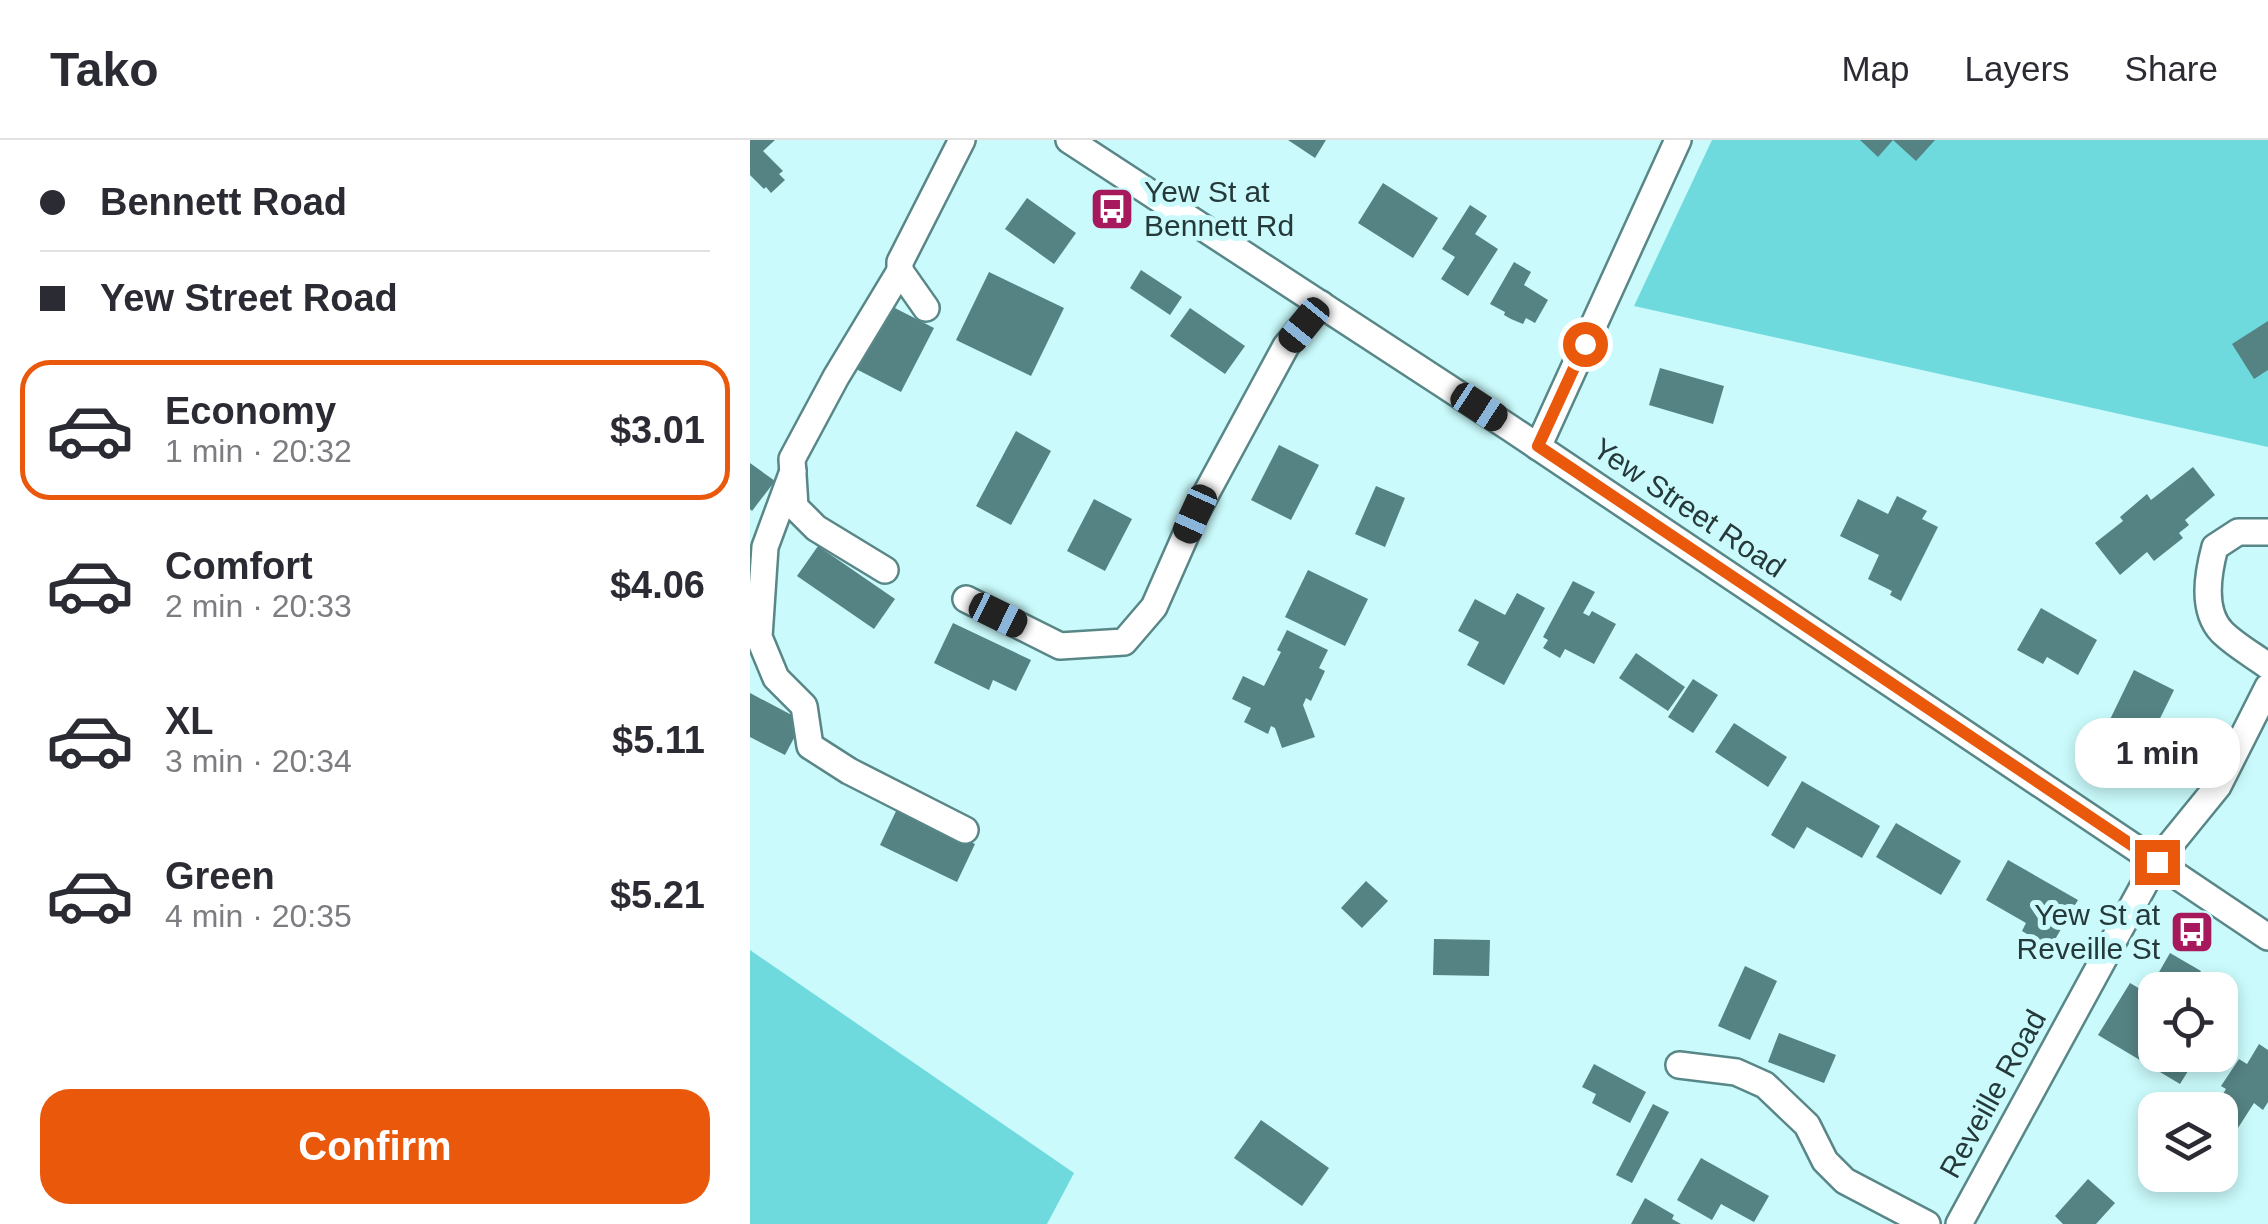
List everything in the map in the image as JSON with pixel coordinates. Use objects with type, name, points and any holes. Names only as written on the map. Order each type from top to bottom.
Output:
[{"type":"street","points":[[885,570],[816,528],[795,507],[792,459],[900,271],[900,262],[962,140]]},
{"type":"street","name":"Yew Street Road","points":[[1070,140],[1538,446],[2268,937]]},
{"type":"street","points":[[1538,446],[1678,140]]},
{"type":"street","points":[[900,271],[926,308]]},
{"type":"street","points":[[966,600],[1060,646],[1124,642],[1154,607],[1195,514],[1286,346],[1320,304]]},
{"type":"street","points":[[793,471],[765,547],[759,637],[776,678],[804,706],[810,746],[849,771],[965,830]]},
{"type":"street","points":[[2268,532],[2238,532],[2215,547],[2208,574],[2209,604],[2219,630],[2268,666]]},
{"type":"street","name":"Reveille Road","points":[[1958,1224],[2157,862],[2218,786],[2268,687]]},
{"type":"street","points":[[1679,1064],[1736,1072],[1765,1085],[1807,1125],[1825,1161],[1845,1181],[1927,1224]]},
{"type":"shaded area","points":[[1712,140],[2268,140],[2268,447],[1634,306]]},
{"type":"shaded area","points":[[750,950],[1074,1173],[1047,1224],[750,1224]]},
{"type":"building","points":[[750,140],[775,140],[763,151],[783,171],[779,174],[785,180],[771,193],[750,175]]},
{"type":"building","points":[[1288,140],[1326,140],[1315,158]]},
{"type":"building","points":[[1860,140],[1893,140],[1878,157]]},
{"type":"building","points":[[1893,140],[1935,140],[1916,161]]},
{"type":"building","points":[[1383,183],[1438,218],[1413,258],[1358,223]]},
{"type":"building","points":[[1027,198],[1076,233],[1054,264],[1005,229]]},
{"type":"building","points":[[1470,205],[1487,216],[1475,234],[1498,249],[1468,296],[1441,279],[1455,257],[1442,249]]},
{"type":"building","points":[[1514,262],[1531,272],[1524,285],[1548,300],[1535,323],[1526,318],[1523,324],[1511,319],[1490,304]]},
{"type":"building","points":[[1141,270],[1182,297],[1170,315],[1130,288]]},
{"type":"building","points":[[989,272],[1064,308],[1031,376],[956,340]]},
{"type":"building","points":[[889,305],[934,328],[901,392],[856,369]]},
{"type":"building","points":[[1190,308],[1245,346],[1225,374],[1170,336]]},
{"type":"building","points":[[2268,321],[2268,370],[2254,379],[2232,344]]},
{"type":"building","points":[[1660,368],[1724,386],[1713,424],[1649,405]]},
{"type":"building","points":[[1016,431],[1051,451],[1011,525],[976,506]]},
{"type":"building","points":[[1279,445],[1319,465],[1291,520],[1251,500]]},
{"type":"building","points":[[750,463],[775,481],[752,511],[750,509]]},
{"type":"building","points":[[2193,467],[2215,495],[2185,520],[2189,525],[2179,533],[2183,538],[2154,561],[2147,552],[2120,575],[2095,543],[2123,521],[2120,517],[2147,494],[2151,500]]},
{"type":"building","points":[[1376,486],[1405,498],[1385,547],[1355,534]]},
{"type":"building","points":[[1897,496],[1927,511],[1922,519],[1938,527],[1901,601],[1890,595],[1892,591],[1868,579],[1879,555],[1840,536],[1858,499],[1888,514]]},
{"type":"building","points":[[1094,499],[1132,519],[1105,571],[1067,551]]},
{"type":"building","points":[[818,546],[895,599],[874,629],[797,576]]},
{"type":"building","points":[[1308,570],[1368,599],[1345,646],[1285,617]]},
{"type":"building","points":[[1573,581],[1595,592],[1583,613],[1589,616],[1592,611],[1616,624],[1594,664],[1565,649],[1560,658],[1543,648],[1548,640],[1543,637]]},
{"type":"building","points":[[1517,593],[1545,608],[1504,685],[1467,665],[1479,642],[1458,631],[1475,599],[1505,615]]},
{"type":"building","points":[[2041,608],[2097,640],[2078,675],[2047,657],[2043,664],[2017,650]]},
{"type":"building","points":[[953,623],[1031,660],[1016,691],[993,680],[989,690],[934,663]]},
{"type":"building","points":[[1287,630],[1328,650],[1319,668],[1325,671],[1311,701],[1306,698],[1303,705],[1315,737],[1282,748],[1275,728],[1271,726],[1268,734],[1244,722],[1251,708],[1232,699],[1243,676],[1264,686]]},
{"type":"building","points":[[1636,653],[1685,687],[1668,711],[1619,678]]},
{"type":"building","points":[[2134,670],[2174,690],[2141,757],[2101,738]]},
{"type":"building","points":[[1693,679],[1718,695],[1693,733],[1668,717]]},
{"type":"building","points":[[750,693],[803,721],[785,755],[750,737]]},
{"type":"building","points":[[1734,723],[1787,757],[1768,787],[1715,752]]},
{"type":"building","points":[[1802,781],[1880,826],[1862,858],[1807,827],[1794,849],[1771,835]]},
{"type":"building","points":[[898,807],[975,844],[957,882],[880,845]]},
{"type":"building","points":[[1896,823],[1961,861],[1941,895],[1876,857]]},
{"type":"building","points":[[2008,860],[2078,900],[2050,948],[2022,931],[2026,923],[1986,900]]},
{"type":"building","points":[[1366,881],[1388,901],[1362,928],[1341,908]]},
{"type":"building","points":[[1434,939],[1490,940],[1489,976],[1433,975]]},
{"type":"building","points":[[2170,953],[2201,971],[2200,972],[2159,972]]},
{"type":"building","points":[[1745,966],[1777,981],[1750,1040],[1718,1026]]},
{"type":"building","points":[[2130,983],[2138,988],[2138,1059],[2098,1035]]},
{"type":"building","points":[[1779,1033],[1836,1055],[1824,1083],[1768,1062]]},
{"type":"building","points":[[2259,1044],[2268,1050],[2268,1102],[2263,1110],[2254,1103],[2238,1128],[2238,1092],[2224,1092],[2226,1089],[2221,1086],[2230,1072],[2238,1072],[2239,1059],[2247,1064]]},
{"type":"building","points":[[1594,1064],[1646,1092],[1630,1123],[1592,1103],[1596,1094],[1582,1087]]},
{"type":"building","points":[[2160,1072],[2187,1072],[2180,1084]]},
{"type":"building","points":[[1653,1104],[1669,1112],[1632,1183],[1616,1175]]},
{"type":"building","points":[[1261,1120],[1329,1168],[1302,1206],[1234,1158]]},
{"type":"building","points":[[1701,1158],[1769,1196],[1754,1222],[1721,1204],[1712,1220],[1677,1200]]},
{"type":"building","points":[[2088,1179],[2115,1203],[2096,1224],[2063,1224],[2055,1216]]},
{"type":"building","points":[[1645,1198],[1674,1215],[1672,1219],[1681,1224],[1631,1224]]},
{"type":"place","name":"Yew St at Bennett Rd","points":[[1112,209]]},
{"type":"place","name":"Yew St at Reveille St","points":[[2192,932]]},
{"type":"route","points":[[1585,344],[1538,446],[2157,862]]}]
